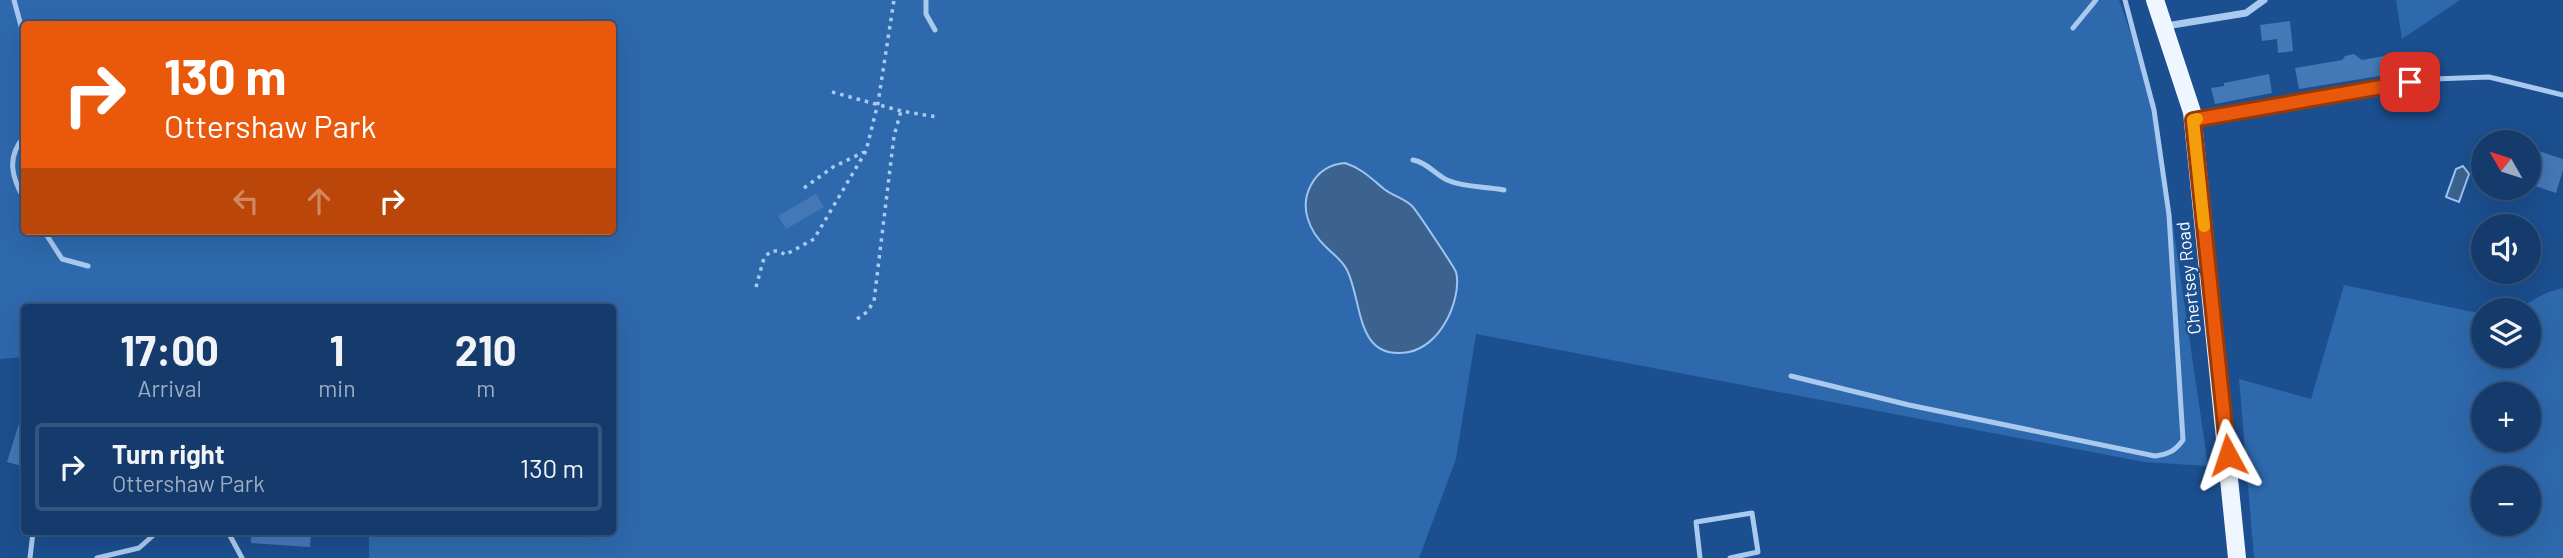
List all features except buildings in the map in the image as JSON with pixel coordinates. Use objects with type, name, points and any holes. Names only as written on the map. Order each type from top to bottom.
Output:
[{"type":"main road","name":"Chertsey Road","points":[[2155,0],[2193,120],[2238,558]]},
{"type":"street","points":[[2165,26],[2246,13],[2264,0]]},
{"type":"lane","points":[[14,0],[21,26]]},
{"type":"lane","points":[[926,0],[926,14],[935,30]]},
{"type":"lane","points":[[2073,28],[2096,0]]},
{"type":"lane","points":[[1791,376],[1909,405],[2155,456],[2176,450],[2183,440],[2169,215],[2154,110],[2125,0]]},
{"type":"lane","points":[[2193,120],[2433,79],[2489,77],[2563,95]]},
{"type":"lane","points":[[21,140],[12,161],[12,175],[21,193]]},
{"type":"lane","points":[[1413,160],[1420,161],[1438,175],[1459,184],[1504,190]]},
{"type":"lane","points":[[47,235],[62,259],[88,266]]},
{"type":"lane","points":[[1700,558],[1696,522],[1752,513],[1758,552],[1726,558]]},
{"type":"lane","points":[[30,558],[33,535]]},
{"type":"lane","points":[[97,558],[139,548],[154,535]]},
{"type":"lane","points":[[230,535],[242,558]]},
{"type":"path","points":[[756,287],[764,258],[771,251],[780,251],[785,255],[814,239],[866,151],[878,103],[894,0]]},
{"type":"path","points":[[832,92],[901,111],[937,117]]},
{"type":"path","points":[[857,319],[867,312],[874,301],[894,136],[901,111]]},
{"type":"path","points":[[804,188],[833,167],[866,151]]},
{"type":"shaded area","points":[[0,0],[2119,0],[2155,102],[2208,466],[2144,462],[1476,334],[1456,459],[1419,558],[369,558],[369,535],[616,535],[616,304],[21,304],[21,357],[0,359]]},
{"type":"shaded area","points":[[2396,0],[2460,0],[2402,39]]},
{"type":"shaded area","points":[[1345,163],[1412,206],[1456,272],[1456,291],[1448,318],[1434,338],[1415,350],[1391,353],[1379,348],[1370,339],[1359,313],[1347,270],[1320,241],[1308,218],[1306,202],[1314,180],[1329,167]]},
{"type":"shaded area","points":[[2463,166],[2469,174],[2459,202],[2446,197],[2456,169]]},
{"type":"shaded area","points":[[2344,285],[2471,311],[2471,368],[2541,368],[2541,298],[2537,298],[2563,288],[2563,558],[2254,558],[2239,379],[2311,399]]},
{"type":"slow traffic","points":[[2197,119],[2193,120],[2204,226]]},
{"type":"route","points":[[2228,455],[2193,120],[2410,82]]}]
